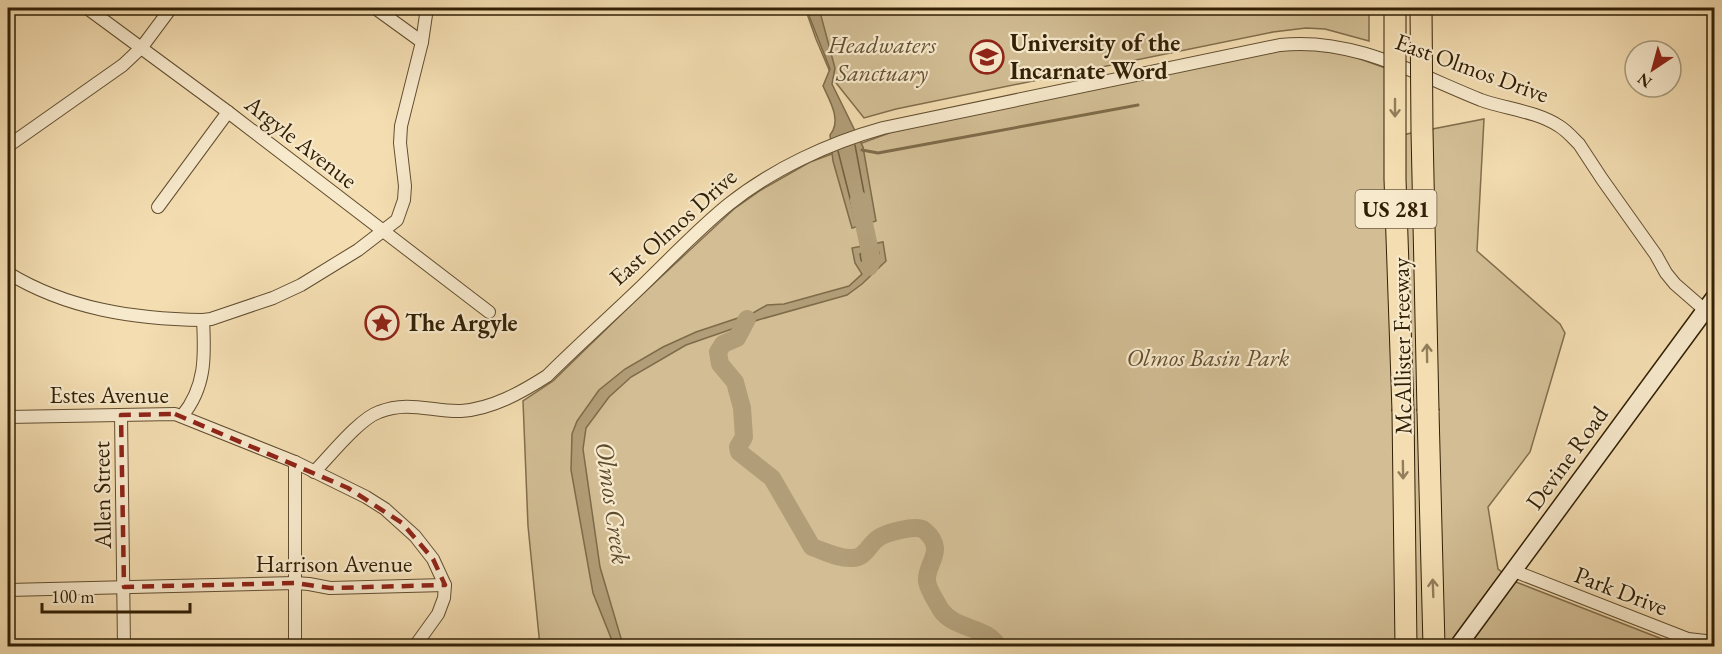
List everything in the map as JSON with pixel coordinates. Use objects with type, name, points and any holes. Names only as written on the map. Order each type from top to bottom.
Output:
[{"type":"highway","name":"McAllister Freeway","points":[[1395,8],[1396,190],[1403,411],[1406,646]]},
{"type":"highway","name":"McAllister Freeway","points":[[1421,8],[1434,646]]},
{"type":"street","name":"Argyle Avenue","points":[[87,8],[228,112],[489,312]]},
{"type":"street","points":[[8,146],[123,65],[142,47],[171,8]]},
{"type":"street","points":[[375,8],[422,42]]},
{"type":"street","points":[[8,273],[65,300],[95,310],[126,316],[203,320],[249,307],[293,288],[358,250],[397,220],[404,200],[401,126],[422,42],[427,8]]},
{"type":"street","name":"East Olmos Drive","points":[[314,472],[364,420],[380,411],[420,406],[461,411],[478,408],[520,393],[540,380],[688,240],[756,184],[853,137],[883,128],[1280,45],[1305,42],[1342,47],[1560,126],[1579,144],[1675,285],[1712,309]]},
{"type":"street","points":[[158,207],[228,112]]},
{"type":"street","name":"Devine Road","points":[[1458,646],[1712,309]]},
{"type":"street","name":"Estes Avenue","points":[[8,417],[175,414],[182,416],[197,393],[202,372],[203,320]]},
{"type":"street","name":"Allen Street","points":[[122,415],[124,646]]},
{"type":"street","points":[[182,416],[295,462],[366,497],[402,523],[433,559],[445,585],[444,598],[438,614],[415,646]]},
{"type":"street","points":[[295,462],[296,646]]},
{"type":"street","name":"Park Drive","points":[[1514,571],[1688,639],[1714,642]]},
{"type":"street","name":"Harrison Avenue","points":[[8,590],[295,583],[330,588],[445,585]]},
{"type":"highlighted area","points":[[175,414],[348,488],[402,523],[433,559],[445,585],[330,588],[295,583],[124,587],[121,415]]},
{"type":"green space","name":"Headwaters Sanctuary","points":[[805,8],[1369,8],[1369,41],[1325,29],[1306,28],[1273,32],[896,109],[864,118],[833,79]]},
{"type":"green space","name":"Olmos Basin Park","points":[[1301,48],[1349,55],[1391,70],[1391,137],[1484,119],[1477,251],[1560,324],[1565,333],[1530,452],[1488,507],[1498,569],[1516,582],[1680,646],[540,646],[528,526],[523,401],[553,381],[734,209],[761,190],[810,162],[892,132],[1278,50]]},
{"type":"water","points":[[806,8],[817,8],[820,12],[835,68],[832,84],[863,147],[876,221],[852,228],[833,161],[830,135],[835,124],[835,117],[823,86],[830,69]]},
{"type":"water","points":[[883,242],[886,261],[847,295],[758,320],[686,345],[631,377],[609,397],[586,428],[583,449],[600,567],[623,645],[613,646],[593,593],[571,470],[572,434],[577,421],[599,390],[625,369],[663,347],[696,332],[753,313],[767,305],[784,304],[849,286],[862,274],[855,263],[852,248]]},
{"type":"waterway","points":[[862,150],[878,153],[1138,105]]},
{"type":"waterway","points":[[859,200],[872,261],[869,267]]},
{"type":"waterway","points":[[747,319],[737,338],[723,344],[718,352],[720,364],[735,382],[742,408],[744,437],[738,447],[739,452],[772,478],[812,547],[842,557],[856,557],[863,554],[877,539],[886,534],[915,528],[924,530],[931,537],[935,550],[927,581],[941,610],[954,621],[986,635],[998,646]]},
{"type":"place","name":"University of the Incarnate Word","points":[[987,57]]},
{"type":"place","name":"The Argyle","points":[[382,323]]},
{"type":"water label","name":"Olmos Creek","points":[[613,503]]}]
